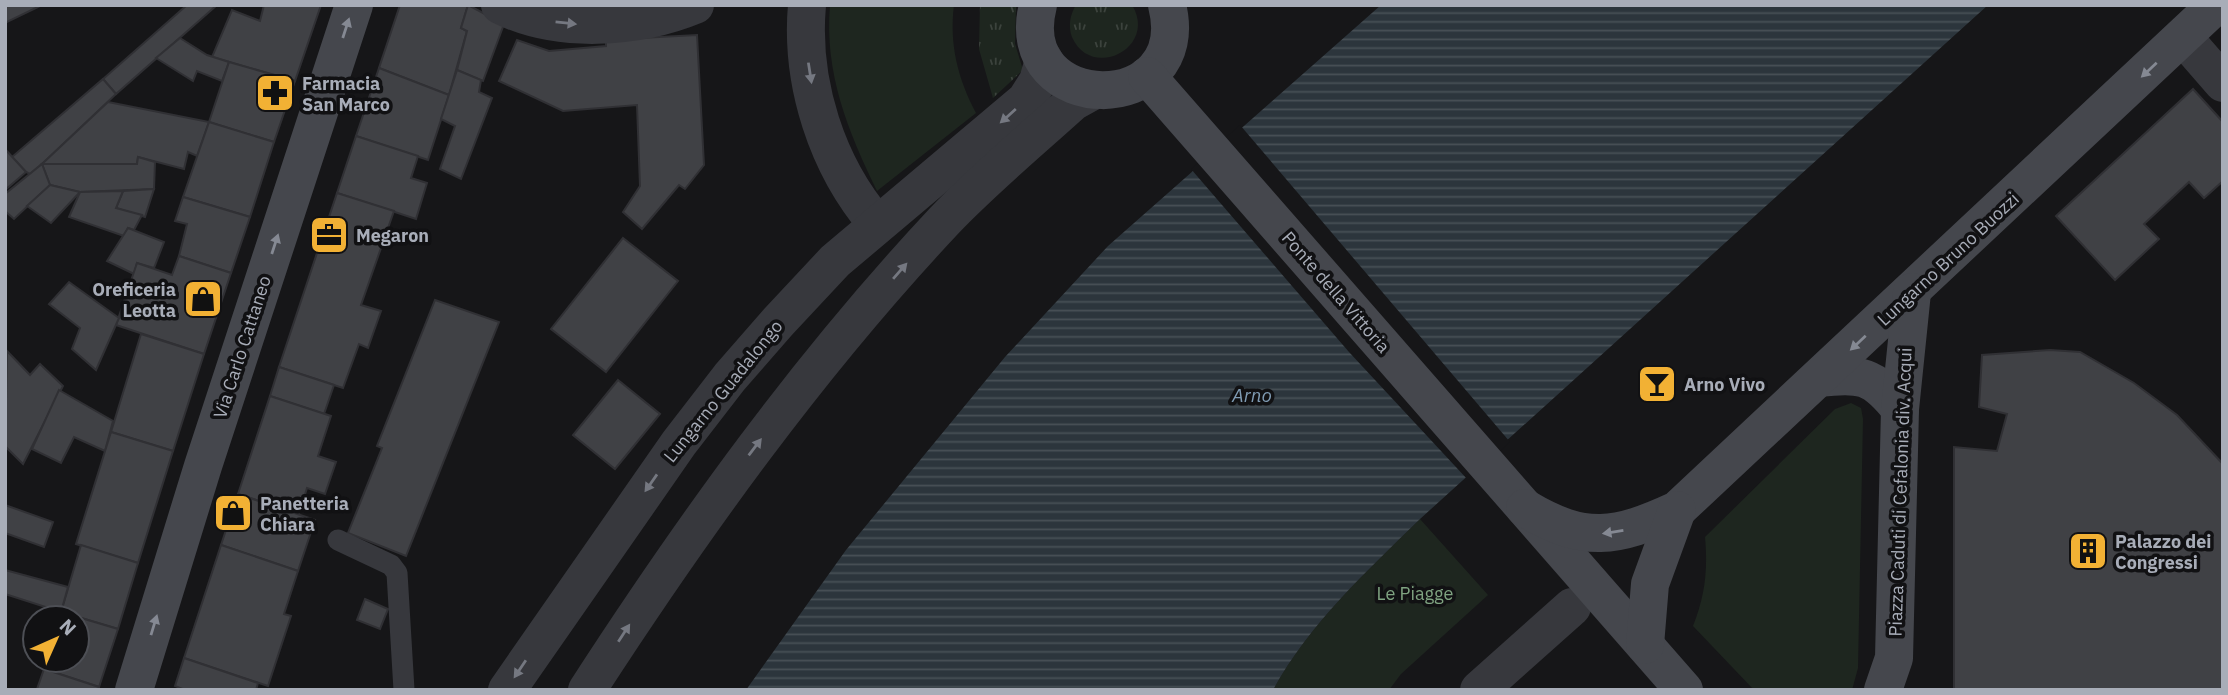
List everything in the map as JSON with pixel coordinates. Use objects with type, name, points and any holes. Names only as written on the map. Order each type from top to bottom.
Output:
[{"type":"main road","name":"Via Carlo Cattaneo","points":[[134,690],[354,5]]},
{"type":"main road","points":[[1038,5],[1035,32],[1044,60],[1067,82],[1091,92],[1125,89],[1147,76],[1165,53],[1170,29],[1170,8]]},
{"type":"main road","name":"Lungarno Bruno Buozzi","points":[[1525,508],[1563,529],[1584,534],[1623,531],[1677,510],[2216,5]]},
{"type":"main road","name":"Ponte della Vittoria","points":[[1147,76],[1684,690]]},
{"type":"main road","name":"Piazza Caduti di Cefalonia div. Acqui","points":[[1883,690],[1894,658],[1900,409],[1912,292]]},
{"type":"main road","points":[[1819,379],[1855,375],[1868,378],[1880,384],[1900,409]]},
{"type":"main road","name":"Lungarno Bruno Buozzi","points":[[1645,645],[1650,584],[1677,510]]},
{"type":"street","points":[[500,5],[536,18],[586,24],[657,18],[695,5]]},
{"type":"street","points":[[807,5],[809,74],[823,130],[848,184],[877,224]]},
{"type":"street","points":[[2183,37],[2223,83]]},
{"type":"street","name":"Lungarno Guadalongo","points":[[507,690],[619,528],[730,377],[835,261],[1026,100],[1038,81],[1044,60]]},
{"type":"street","points":[[587,690],[668,565],[792,398],[946,219],[1073,102],[1091,92]]},
{"type":"street","points":[[835,261],[873,302]]},
{"type":"street","points":[[619,528],[668,565]]},
{"type":"street","points":[[1479,690],[1572,607]]},
{"type":"lane","points":[[338,540],[391,565],[397,573],[404,690]]},
{"type":"green space","points":[[830,5],[954,5],[956,61],[976,113],[877,191],[840,101],[831,54]]},
{"type":"green space","points":[[980,5],[1016,5],[1015,44],[1023,70],[993,98],[979,49]]},
{"type":"green space","points":[[1076,5],[1132,5],[1138,21],[1136,34],[1129,46],[1119,54],[1106,58],[1093,57],[1081,50],[1070,29]]},
{"type":"green space","points":[[1851,403],[1861,408],[1863,419],[1858,668],[1852,690],[1754,690],[1693,626],[1705,583],[1705,537],[1835,409]]},
{"type":"green space","name":"Le Piagge","points":[[1420,519],[1488,595],[1401,674],[1389,690],[1273,690],[1287,666],[1321,621]]},
{"type":"water","name":"Arno","points":[[1381,5],[1988,5],[1420,519],[1321,621],[1287,666],[1273,690],[746,690],[846,550],[1005,357],[1108,246]]},
{"type":"pier","points":[[1240,125],[1510,442],[1468,480],[1349,352],[1191,169]]},
{"type":"building","points":[[5,5],[42,5],[5,23]]},
{"type":"building","points":[[187,5],[217,5],[116,94],[103,79]]},
{"type":"building","points":[[264,5],[321,5],[295,81],[212,57],[232,10],[260,21]]},
{"type":"building","points":[[400,5],[468,5],[461,28],[467,31],[449,95],[379,68]]},
{"type":"building","points":[[468,5],[504,24],[483,81],[457,70],[467,31],[461,28]]},
{"type":"building","points":[[697,35],[704,165],[685,189],[679,185],[642,229],[623,212],[640,186],[637,105],[563,111],[499,81],[517,40],[549,51],[606,46],[606,41],[621,39]]},
{"type":"building","points":[[180,38],[207,55],[229,62],[222,81],[197,71],[193,81],[156,58]]},
{"type":"building","points":[[229,62],[295,81],[274,142],[209,122]]},
{"type":"building","points":[[379,68],[449,95],[428,160],[356,136]]},
{"type":"building","points":[[457,70],[481,80],[479,92],[492,98],[461,179],[440,169],[455,126],[441,119]]},
{"type":"building","points":[[103,79],[116,94],[42,164],[30,174],[26,172],[12,157]]},
{"type":"building","points":[[2193,89],[2223,122],[2223,181],[2204,198],[2189,182],[2144,224],[2159,239],[2115,280],[2056,216]]},
{"type":"building","points":[[108,102],[209,122],[197,156],[188,152],[184,169],[138,157],[137,164],[42,164]]},
{"type":"building","points":[[209,122],[274,142],[250,217],[183,197]]},
{"type":"building","points":[[356,136],[418,156],[411,178],[427,183],[416,219],[337,193]]},
{"type":"building","points":[[5,149],[26,172],[5,190]]},
{"type":"building","points":[[138,157],[155,162],[154,189],[80,192],[50,185],[42,164],[137,164]]},
{"type":"building","points":[[42,164],[50,185],[14,219],[5,211],[5,194]]},
{"type":"building","points":[[50,185],[80,192],[51,223],[27,206]]},
{"type":"building","points":[[154,189],[145,217],[116,208],[123,191]]},
{"type":"building","points":[[123,191],[116,208],[142,215],[134,230],[128,228],[124,236],[69,217],[80,192]]},
{"type":"building","points":[[337,193],[394,211],[361,305],[381,311],[368,348],[359,344],[343,388],[279,367]]},
{"type":"building","points":[[183,197],[250,217],[231,273],[179,256],[187,224],[175,221]]},
{"type":"building","points":[[128,228],[164,242],[154,268],[137,263],[134,274],[107,261]]},
{"type":"building","points":[[623,238],[678,281],[606,372],[551,329]]},
{"type":"building","points":[[179,256],[231,273],[204,354],[116,325],[137,263],[172,275]]},
{"type":"building","points":[[69,282],[119,318],[96,370],[72,349],[80,328],[49,304]]},
{"type":"building","points":[[435,300],[499,322],[406,556],[348,533],[382,448],[377,446]]},
{"type":"building","points":[[141,334],[204,354],[173,451],[111,432]]},
{"type":"building","name":"Palazzo dei Congressi","points":[[2050,350],[2080,352],[2134,383],[2177,415],[2223,464],[2223,690],[1954,690],[1954,447],[1997,451],[2007,414],[1979,407],[1982,355]]},
{"type":"building","points":[[7,351],[30,375],[40,364],[63,386],[23,464],[5,446]]},
{"type":"building","points":[[279,367],[334,385],[324,414],[270,396]]},
{"type":"building","points":[[618,380],[660,414],[615,469],[573,435]]},
{"type":"building","points":[[59,390],[113,421],[105,451],[74,437],[61,463],[32,449]]},
{"type":"building","points":[[270,396],[331,416],[318,456],[336,462],[325,494],[307,488],[299,514],[238,494]]},
{"type":"building","points":[[111,432],[173,451],[138,563],[76,544]]},
{"type":"building","points":[[238,494],[315,520],[298,571],[221,545]]},
{"type":"building","points":[[5,505],[53,522],[44,547],[5,533]]},
{"type":"building","points":[[81,545],[138,563],[118,629],[91,621],[91,604],[63,604]]},
{"type":"building","points":[[221,545],[298,571],[284,614],[291,616],[268,686],[184,658]]},
{"type":"building","points":[[5,570],[68,587],[63,604],[36,604],[5,594]]},
{"type":"building","points":[[365,599],[388,609],[380,629],[357,620]]},
{"type":"building","points":[[91,621],[118,629],[99,687],[59,674],[91,674]]},
{"type":"building","points":[[184,658],[258,683],[256,690],[185,690],[175,686]]},
{"type":"building","points":[[42,674],[59,674],[99,687],[98,690],[31,690],[37,689]]},
{"type":"place","name":"Farmacia San Marco","points":[[275,93]]},
{"type":"place","name":"Megaron","points":[[329,235]]},
{"type":"place","name":"Oreficeria Leotta","points":[[203,299]]},
{"type":"place","name":"Arno Vivo","points":[[1657,384]]},
{"type":"place","name":"Panetteria Chiara","points":[[233,513]]},
{"type":"place","name":"Palazzo dei Congressi","points":[[2088,551]]}]
